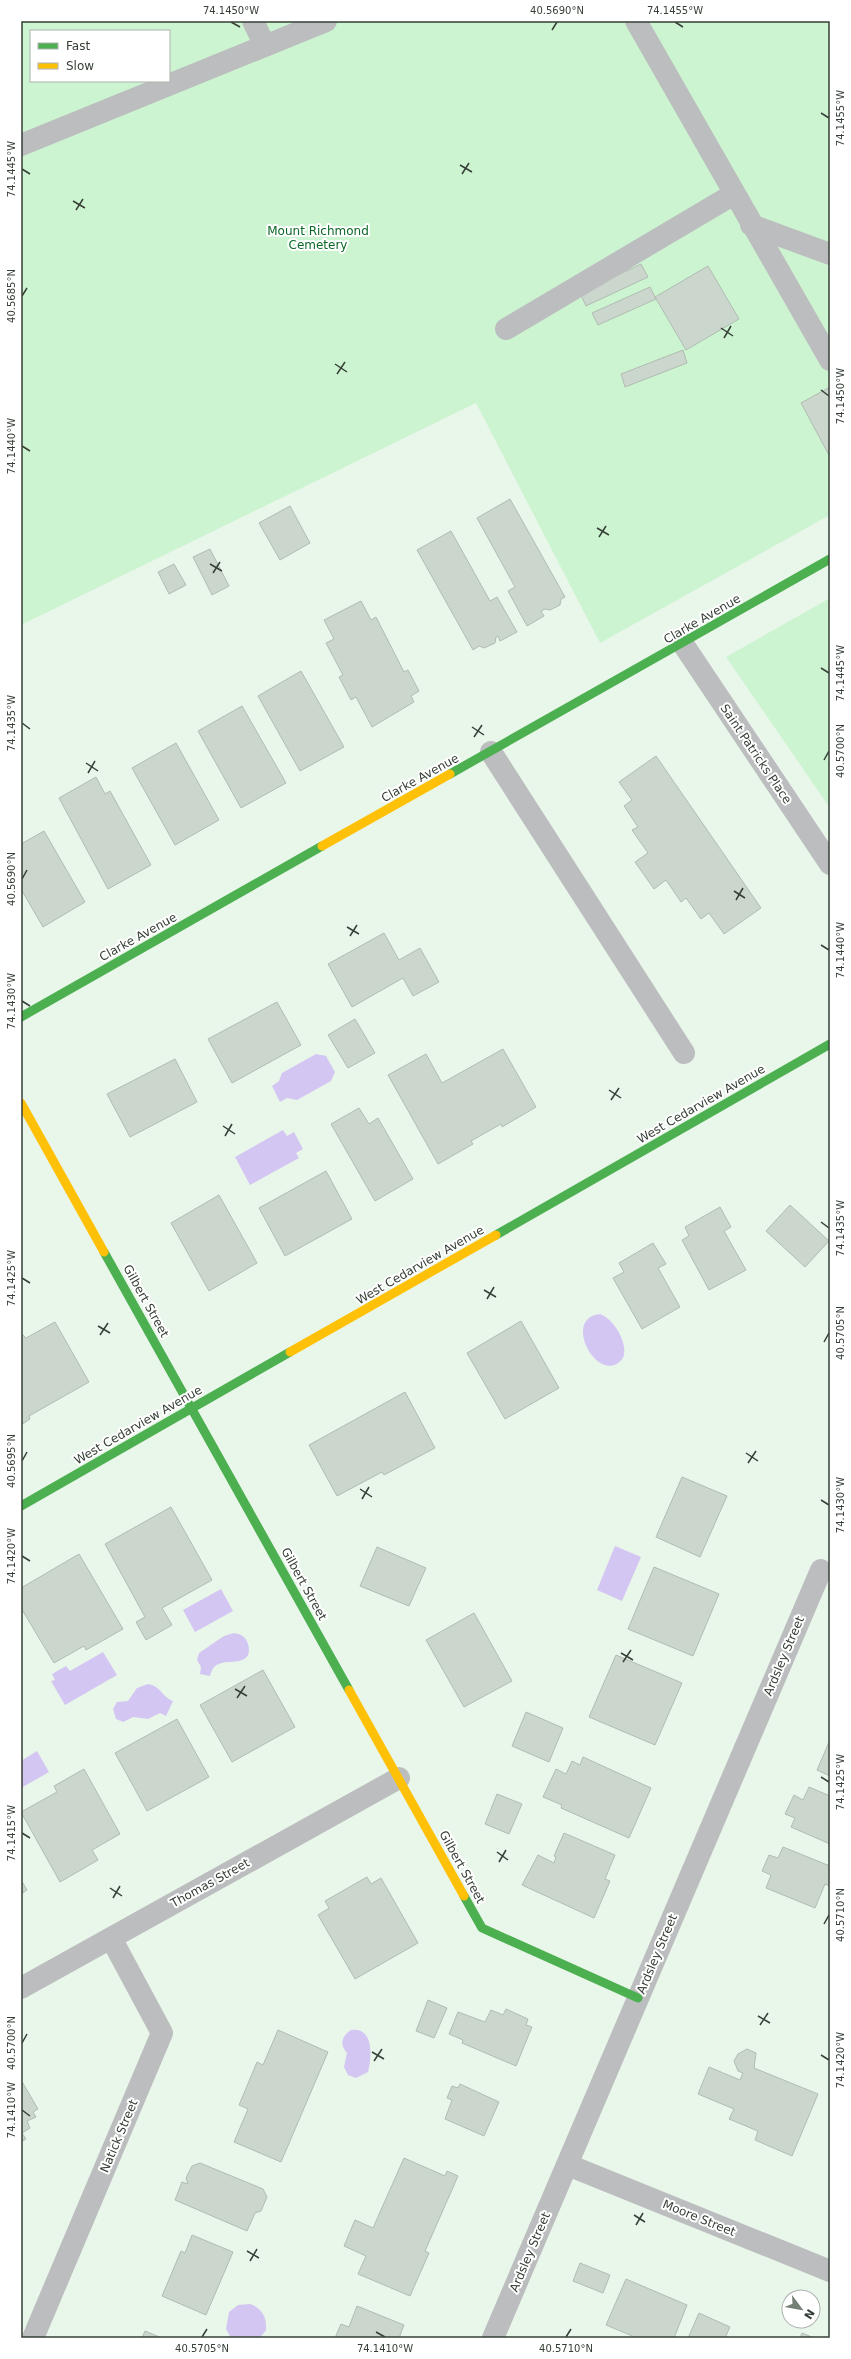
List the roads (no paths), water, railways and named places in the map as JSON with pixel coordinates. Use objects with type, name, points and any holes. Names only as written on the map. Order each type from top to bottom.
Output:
[{"type":"street","points":[[253,21],[265,46]]},
{"type":"street","points":[[21,145],[326,21]]},
{"type":"street","points":[[636,21],[751,225],[830,360]]},
{"type":"street","points":[[506,329],[734,194]]},
{"type":"street","points":[[751,225],[830,254]]},
{"type":"street","name":"Clarke Avenue","points":[[21,1017],[683,644],[830,559]]},
{"type":"street","name":"Saint Patricks Place","points":[[683,644],[830,864]]},
{"type":"street","points":[[491,752],[684,1053]]},
{"type":"street","name":"West Cedarview Avenue","points":[[21,1506],[830,1044]]},
{"type":"street","name":"Gilbert Street","points":[[21,1104],[482,1928],[638,1998]]},
{"type":"street","name":"Ardsley Street","points":[[493,2338],[821,1570]]},
{"type":"street","name":"Thomas Street","points":[[21,1988],[399,1778]]},
{"type":"street","name":"Natick Street","points":[[33,2338],[162,2033],[111,1938]]},
{"type":"street","name":"Moore Street","points":[[568,2165],[830,2271]]},
{"type":"park label","name":"Mount Richmond Cemetery","points":[[318,238]]}]
